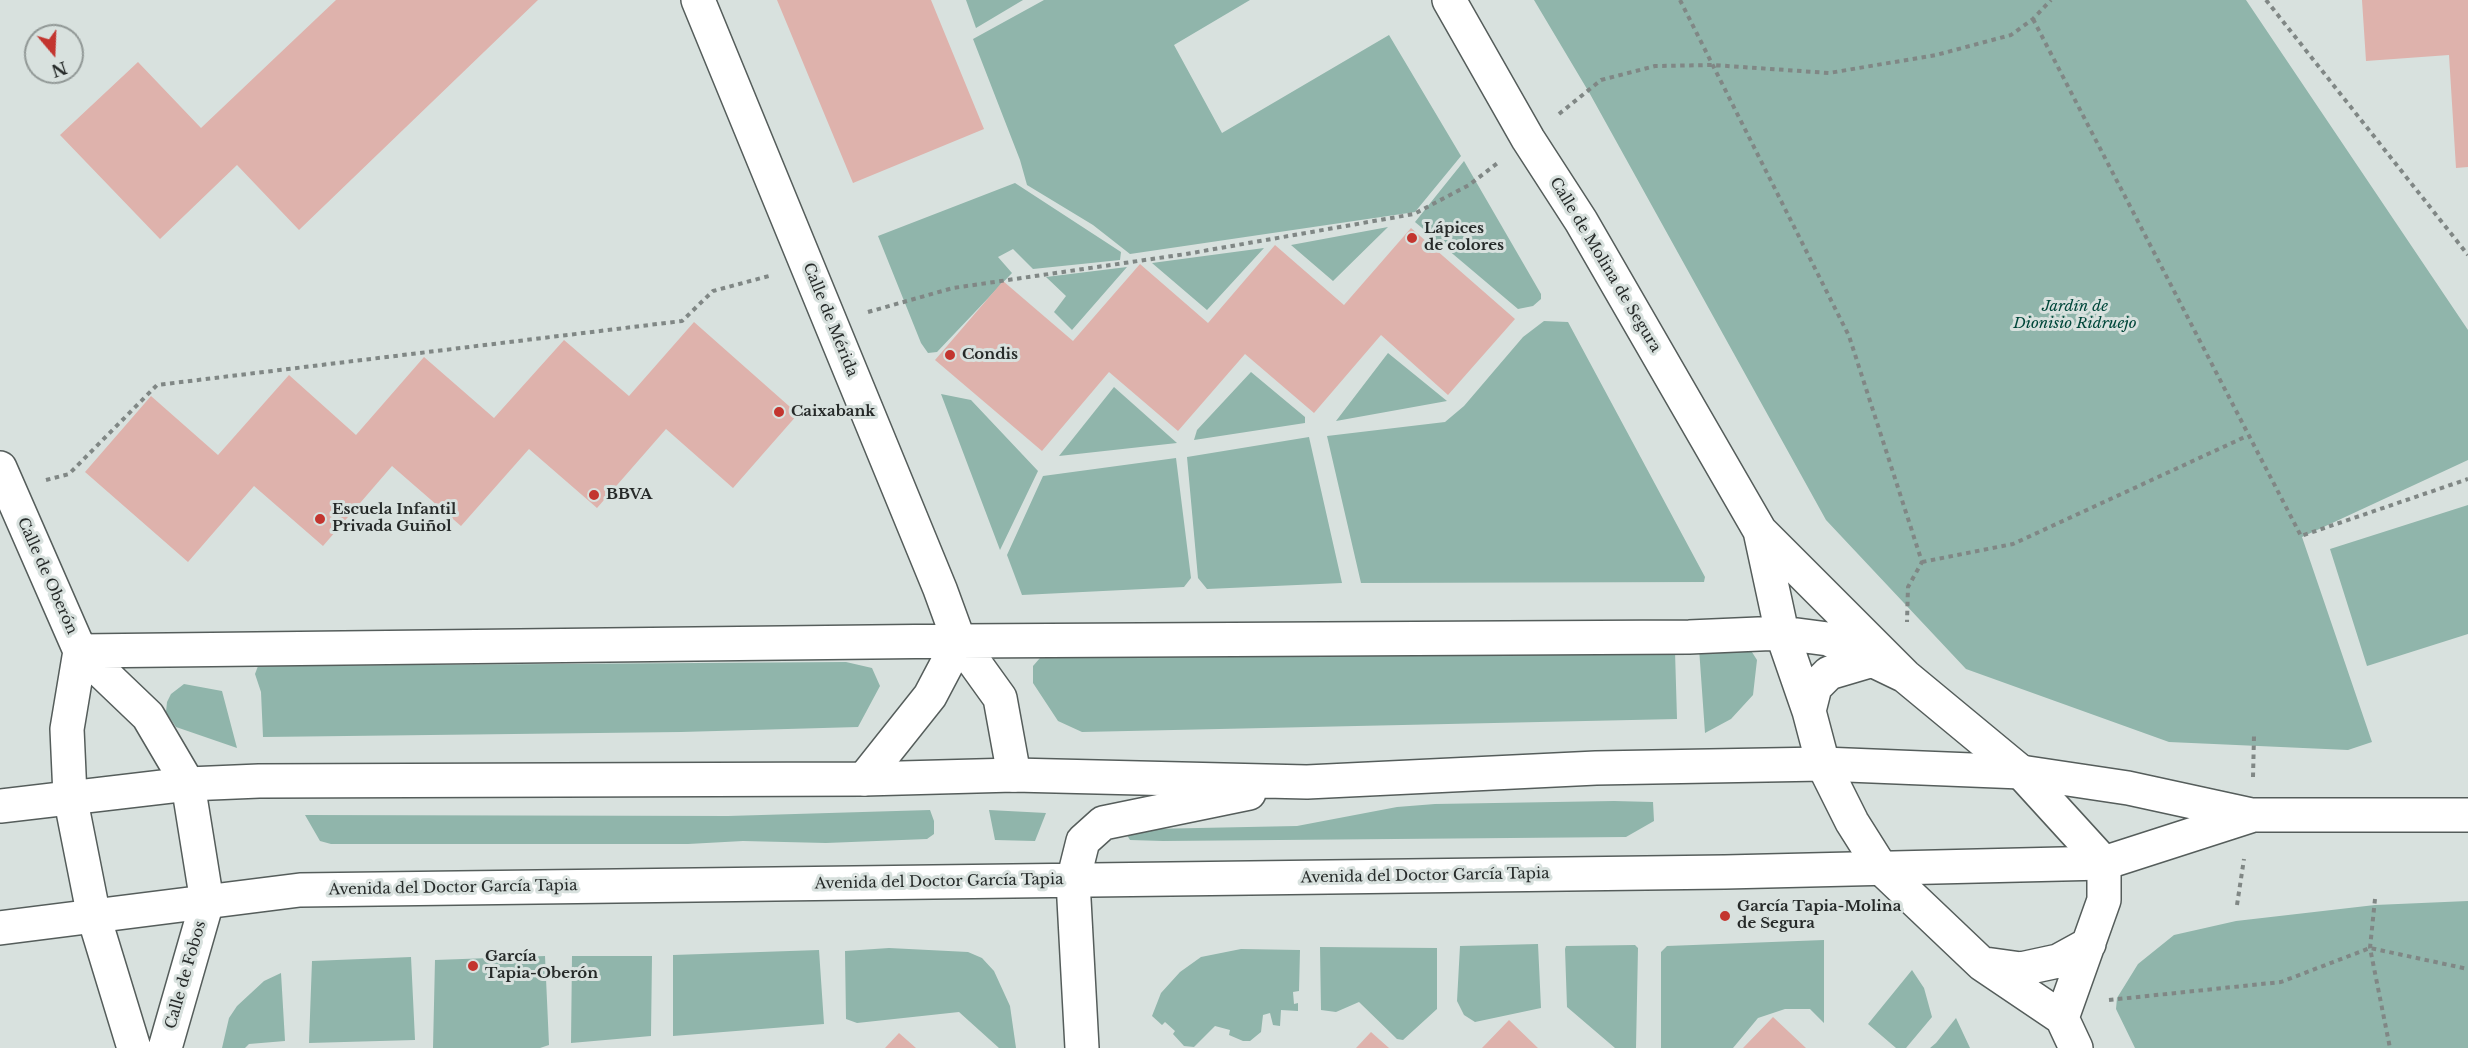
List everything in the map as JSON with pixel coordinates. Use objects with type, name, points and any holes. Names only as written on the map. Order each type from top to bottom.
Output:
[{"type":"street","name":"Calle de Mérida","points":[[698,0],[940,589],[959,641],[1000,698],[1014,775]]},
{"type":"street","name":"Calle de Molina de Segura","points":[[1449,0],[1528,140],[1581,221],[1760,531],[1905,676],[2021,772],[2104,863]]},
{"type":"street","name":"Calle de Oberón","points":[[5,480],[80,651],[148,716],[189,783]]},
{"type":"street","name":"Calle de Molina de Segura","points":[[1760,531],[1782,633],[1809,711],[1823,764]]},
{"type":"street","name":"Calle de Molina de Segura","points":[[1782,633],[1828,639],[1905,676]]},
{"type":"street","points":[[80,651],[959,641],[1689,638],[1782,633]]},
{"type":"street","points":[[864,779],[930,696],[959,641]]},
{"type":"street","name":"Calle de Oberón","points":[[80,651],[67,729],[70,796],[94,917]]},
{"type":"street","points":[[1809,711],[1815,687],[1829,673],[1873,660]]},
{"type":"street","points":[[1823,764],[1852,822],[1881,868],[1982,964],[2062,1018],[2076,1048]]},
{"type":"street","name":"Avenida del Doctor García Tapia","points":[[0,806],[189,783],[864,779],[1014,775],[1307,782],[1596,768],[1823,764],[2021,772],[2128,788],[2252,815],[2468,815]]},
{"type":"street","points":[[1082,1048],[1072,881],[1083,841],[1103,823],[1307,782]]},
{"type":"street","points":[[189,783],[207,902]]},
{"type":"street","name":"Avenida del Doctor García Tapia","points":[[0,928],[312,890],[1072,881],[2104,863],[2252,815]]},
{"type":"street","points":[[2062,1018],[2104,900],[2104,863]]},
{"type":"street","name":"Calle de Fobos","points":[[165,1048],[207,902]]},
{"type":"street","points":[[94,917],[134,1048]]},
{"type":"street","points":[[1982,964],[2021,969],[2058,961],[2089,944]]},
{"type":"path","points":[[1680,0],[1849,336],[1922,562],[1908,587],[1905,676]]},
{"type":"path","points":[[831,323],[952,288],[1186,254],[1414,214],[1470,185],[1601,80],[1655,66],[1713,65],[1829,73],[1936,55],[2011,35],[2033,20],[2051,0]]},
{"type":"path","points":[[2266,0],[2468,255]]},
{"type":"path","points":[[2033,20],[2247,436],[2301,536],[2468,480]]},
{"type":"path","points":[[5,480],[69,474],[157,385],[682,321],[713,291],[807,265]]},
{"type":"path","points":[[1922,562],[2013,544],[2247,436]]},
{"type":"path","points":[[2376,898],[2370,948],[2390,1048]]},
{"type":"path","points":[[2062,1018],[2117,998],[2281,982],[2370,948],[2468,969]]},
{"type":"green space","points":[[966,0],[1023,0],[976,28]]},
{"type":"green space","points":[[1044,0],[1250,0],[1174,45],[1222,133],[1389,35],[1461,156],[1415,212],[1130,254],[1093,225],[1027,185],[1020,160],[973,39]]},
{"type":"green space","name":"Jardín de Dionisio Ridruejo","points":[[1534,0],[2246,0],[2468,330],[2468,460],[2302,537],[2372,742],[2348,750],[2169,742],[1966,669],[1826,520],[1590,94]]},
{"type":"green space","points":[[1464,161],[1541,294],[1541,299],[1533,306],[1518,309],[1415,222]]},
{"type":"green space","points":[[1015,183],[1121,252],[1120,260],[1033,269],[1013,249],[998,257],[1012,273],[937,352],[928,353],[921,343],[878,236]]},
{"type":"green space","points":[[1388,227],[1333,281],[1291,245]]},
{"type":"green space","points":[[1264,248],[1207,310],[1152,263]]},
{"type":"green space","points":[[1127,267],[1072,330],[1054,312],[1066,296],[1046,277]]},
{"type":"green space","points":[[1544,321],[1568,322],[1705,577],[1704,582],[1361,583],[1327,436],[1445,422],[1464,406],[1523,337]]},
{"type":"green space","points":[[1388,353],[1447,401],[1336,421]]},
{"type":"green space","points":[[1251,372],[1305,417],[1305,423],[1194,440],[1197,430]]},
{"type":"green space","points":[[1114,387],[1177,443],[1059,456]]},
{"type":"green space","points":[[941,394],[971,400],[1038,471],[1000,550]]},
{"type":"green space","points":[[1309,437],[1342,583],[1207,589],[1198,578],[1187,457]]},
{"type":"green space","points":[[1176,458],[1191,578],[1184,587],[1022,595],[1007,555],[1043,476]]},
{"type":"green space","points":[[2468,505],[2468,634],[2367,666],[2330,549]]},
{"type":"green space","points":[[1699,648],[1750,649],[1757,660],[1753,695],[1731,719],[1705,733]]},
{"type":"green space","points":[[1675,651],[1677,719],[1082,732],[1058,721],[1033,683],[1033,666],[1040,658]]},
{"type":"green space","points":[[846,662],[872,668],[880,686],[858,727],[681,732],[263,737],[261,692],[255,674],[258,666]]},
{"type":"green space","points":[[184,684],[222,691],[237,748],[176,727],[166,712],[167,702],[171,694]]},
{"type":"green space","points":[[1653,802],[1654,821],[1626,837],[1163,841],[1130,840],[1127,835],[1149,829],[1297,826],[1397,807],[1435,804]]},
{"type":"green space","points":[[930,810],[934,821],[934,834],[927,839],[826,843],[743,841],[688,844],[331,844],[320,841],[305,815],[728,816]]},
{"type":"green space","points":[[989,810],[1046,813],[1035,841],[995,840]]},
{"type":"green space","points":[[2468,901],[2468,1048],[2135,1048],[2116,1009],[2117,998],[2138,964],[2174,935],[2236,921],[2375,905]]},
{"type":"green space","points":[[1824,940],[1824,1023],[1810,1009],[1785,1009],[1758,1018],[1733,1048],[1661,1048],[1661,952],[1667,946]]},
{"type":"green space","points":[[1538,944],[1541,1008],[1475,1022],[1464,1015],[1457,1001],[1460,946]]},
{"type":"green space","points":[[1635,945],[1638,948],[1636,1048],[1615,1048],[1567,1007],[1565,949],[1566,946]]},
{"type":"green space","points":[[1320,947],[1437,948],[1437,1009],[1403,1040],[1397,1039],[1359,1002],[1336,1012],[1321,1010]]},
{"type":"green space","points":[[889,948],[968,952],[982,958],[994,971],[1010,1006],[1016,1048],[999,1048],[959,1012],[857,1023],[846,1019],[845,951]]},
{"type":"green space","points":[[1241,949],[1300,950],[1299,991],[1293,992],[1294,1004],[1298,1003],[1298,1011],[1281,1010],[1280,1026],[1273,1025],[1270,1013],[1263,1015],[1261,1032],[1250,1041],[1243,1041],[1229,1035],[1230,1030],[1215,1026],[1194,1047],[1184,1046],[1173,1034],[1175,1031],[1165,1022],[1162,1025],[1152,1016],[1161,993],[1180,972],[1201,957]]},
{"type":"green space","points":[[819,950],[824,1024],[673,1036],[673,955]]},
{"type":"green space","points":[[545,956],[549,1045],[540,1048],[433,1048],[435,960]]},
{"type":"green space","points":[[572,956],[652,956],[651,1036],[571,1043]]},
{"type":"green space","points":[[411,957],[415,1040],[309,1043],[312,961]]},
{"type":"green space","points":[[1912,970],[1924,988],[1932,1017],[1906,1048],[1896,1048],[1868,1024]]},
{"type":"green space","points":[[281,973],[285,1041],[249,1044],[245,1048],[222,1048],[229,1018],[237,1006],[264,981]]},
{"type":"green space","points":[[1956,1018],[1970,1048],[1930,1048],[1936,1043]]},
{"type":"building","points":[[336,0],[538,0],[299,230],[237,165],[160,239],[60,135],[138,62],[201,128]]},
{"type":"building","points":[[777,0],[931,0],[984,129],[853,183]]},
{"type":"building","points":[[2362,0],[2468,0],[2468,167],[2456,168],[2449,55],[2366,61]]},
{"type":"building","points":[[1411,228],[1515,319],[1448,395],[1381,335],[1314,413],[1245,354],[1178,431],[1109,372],[1042,451],[935,360],[1003,281],[1073,341],[1140,264],[1208,323],[1275,245],[1344,305]]},
{"type":"building","points":[[694,322],[798,414],[733,488],[666,429],[597,508],[529,449],[461,526],[392,466],[323,546],[254,486],[188,562],[85,472],[151,396],[218,455],[289,375],[356,435],[424,357],[494,418],[564,340],[629,396]]},
{"type":"building","points":[[1773,1017],[1806,1048],[1743,1048]]},
{"type":"building","points":[[1509,1020],[1538,1048],[1482,1048]]},
{"type":"building","points":[[1371,1032],[1389,1048],[1356,1048]]},
{"type":"building","points":[[899,1033],[916,1048],[885,1048]]},
{"type":"place","name":"Lápices de colores","points":[[1412,238]]},
{"type":"place","name":"Condis","points":[[950,355]]},
{"type":"place","name":"Caixabank","points":[[779,412]]},
{"type":"place","name":"BBVA","points":[[594,495]]},
{"type":"place","name":"Escuela Infantil Privada Guiñol","points":[[320,519]]},
{"type":"place","name":"García Tapia-Molina de Segura","points":[[1725,916]]},
{"type":"place","name":"García Tapia-Oberón","points":[[473,966]]}]
